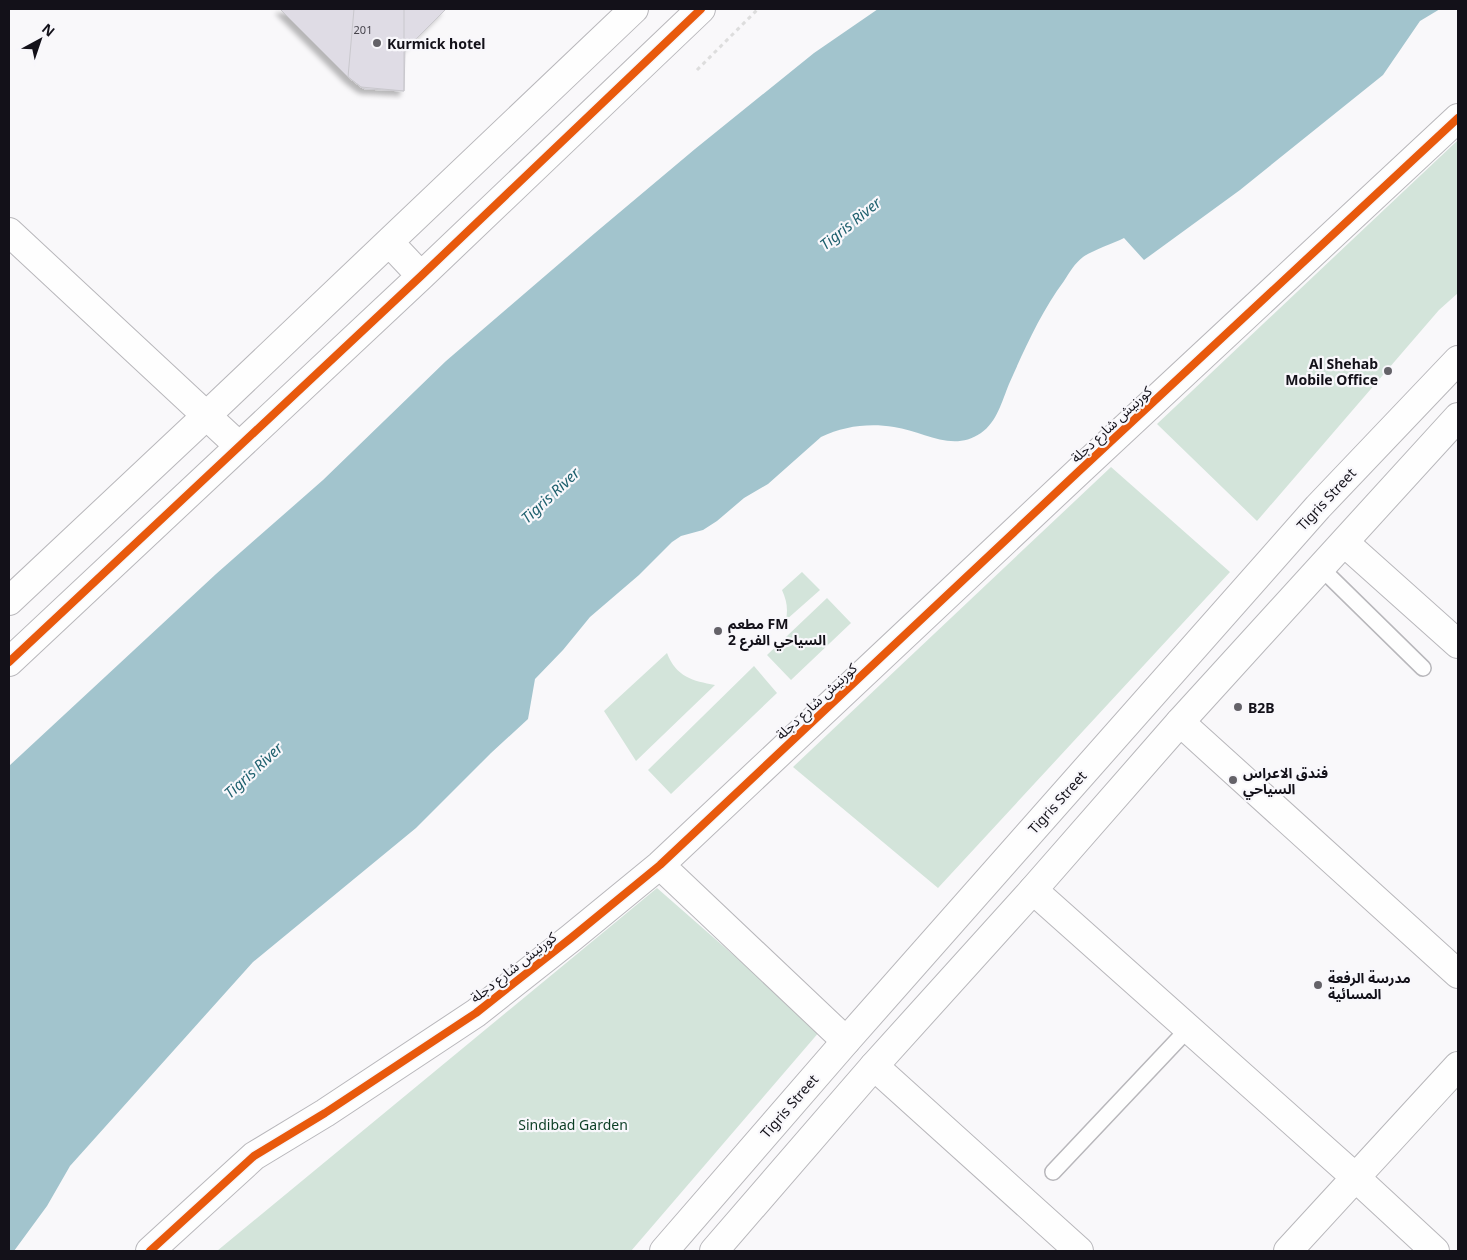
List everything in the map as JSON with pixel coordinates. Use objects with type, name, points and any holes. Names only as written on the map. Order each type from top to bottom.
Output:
[{"type":"street","points":[[9,601],[634,9]]},
{"type":"street","points":[[9,662],[421,276],[701,9]]},
{"type":"street","name":"كورنيش شارع دجلة","points":[[150,1251],[254,1156],[325,1113],[476,1012],[660,865],[1458,118]]},
{"type":"street","points":[[9,232],[239,446]]},
{"type":"street","points":[[389,242],[421,276]]},
{"type":"street","name":"Tigris Street","points":[[664,1251],[846,1041],[1318,507],[1458,360]]},
{"type":"street","points":[[714,1251],[874,1066],[1033,890],[1180,722],[1458,417]]},
{"type":"street","points":[[1344,542],[1458,644]]},
{"type":"street","points":[[1180,722],[1458,974]]},
{"type":"street","points":[[660,865],[846,1041]]},
{"type":"street","points":[[1033,890],[1435,1251]]},
{"type":"street","points":[[874,1066],[1079,1251]]},
{"type":"street","points":[[1288,1251],[1458,1066]]},
{"type":"lane","points":[[1321,568],[1423,668]]},
{"type":"lane","points":[[1053,1172],[1188,1029]]},
{"type":"path","points":[[697,70],[758,9]]},
{"type":"green space","points":[[1458,140],[1458,293],[1439,310],[1257,521],[1157,424]]},
{"type":"green space","points":[[1111,467],[1230,572],[938,888],[793,767]]},
{"type":"green space","points":[[802,572],[820,590],[786,620],[787,605],[782,590]]},
{"type":"green space","points":[[827,598],[851,623],[791,680],[767,655]]},
{"type":"green space","points":[[667,653],[680,673],[699,682],[715,685],[636,761],[604,711]]},
{"type":"green space","points":[[754,666],[777,693],[671,794],[648,770]]},
{"type":"green space","name":"Sindibad Garden","points":[[657,888],[820,1031],[631,1251],[217,1251]]},
{"type":"water","name":"Tigris River","points":[[878,9],[1440,9],[1420,21],[1383,75],[1240,190],[1144,260],[1124,238],[1091,252],[1080,259],[1070,271],[1041,318],[1021,357],[998,411],[991,423],[981,433],[970,439],[949,441],[905,429],[885,426],[857,426],[830,433],[821,437],[768,484],[744,498],[717,521],[703,530],[681,536],[672,542],[639,575],[590,617],[563,650],[535,679],[528,719],[416,828],[253,962],[70,1166],[47,1206],[14,1251],[9,1251],[9,766],[216,574],[323,480],[446,361],[695,149],[814,53]]},
{"type":"building","name":"Kurmick hotel","points":[[280,9],[446,9],[405,50],[404,91],[365,89],[361,87],[348,77]]},
{"type":"building","name":"Kurmick hotel","points":[[354,9],[404,9],[404,91],[361,87],[348,77]]},
{"type":"cycle path","points":[[9,662],[421,276],[701,9]]},
{"type":"cycle path","points":[[150,1251],[254,1156],[325,1113],[476,1013],[660,865],[1458,118]]},
{"type":"place","name":"Kurmick hotel","points":[[377,43]]},
{"type":"place","name":"Al Shehab Mobile Office","points":[[1388,371]]},
{"type":"place","name":"مطعم FM السياحي الفرع 2","points":[[718,631]]},
{"type":"place","name":"B2B","points":[[1238,707]]},
{"type":"place","name":"فندق الاعراس السياحي","points":[[1233,780]]},
{"type":"place","name":"مدرسة الرفعة المسائية","points":[[1318,985]]}]
